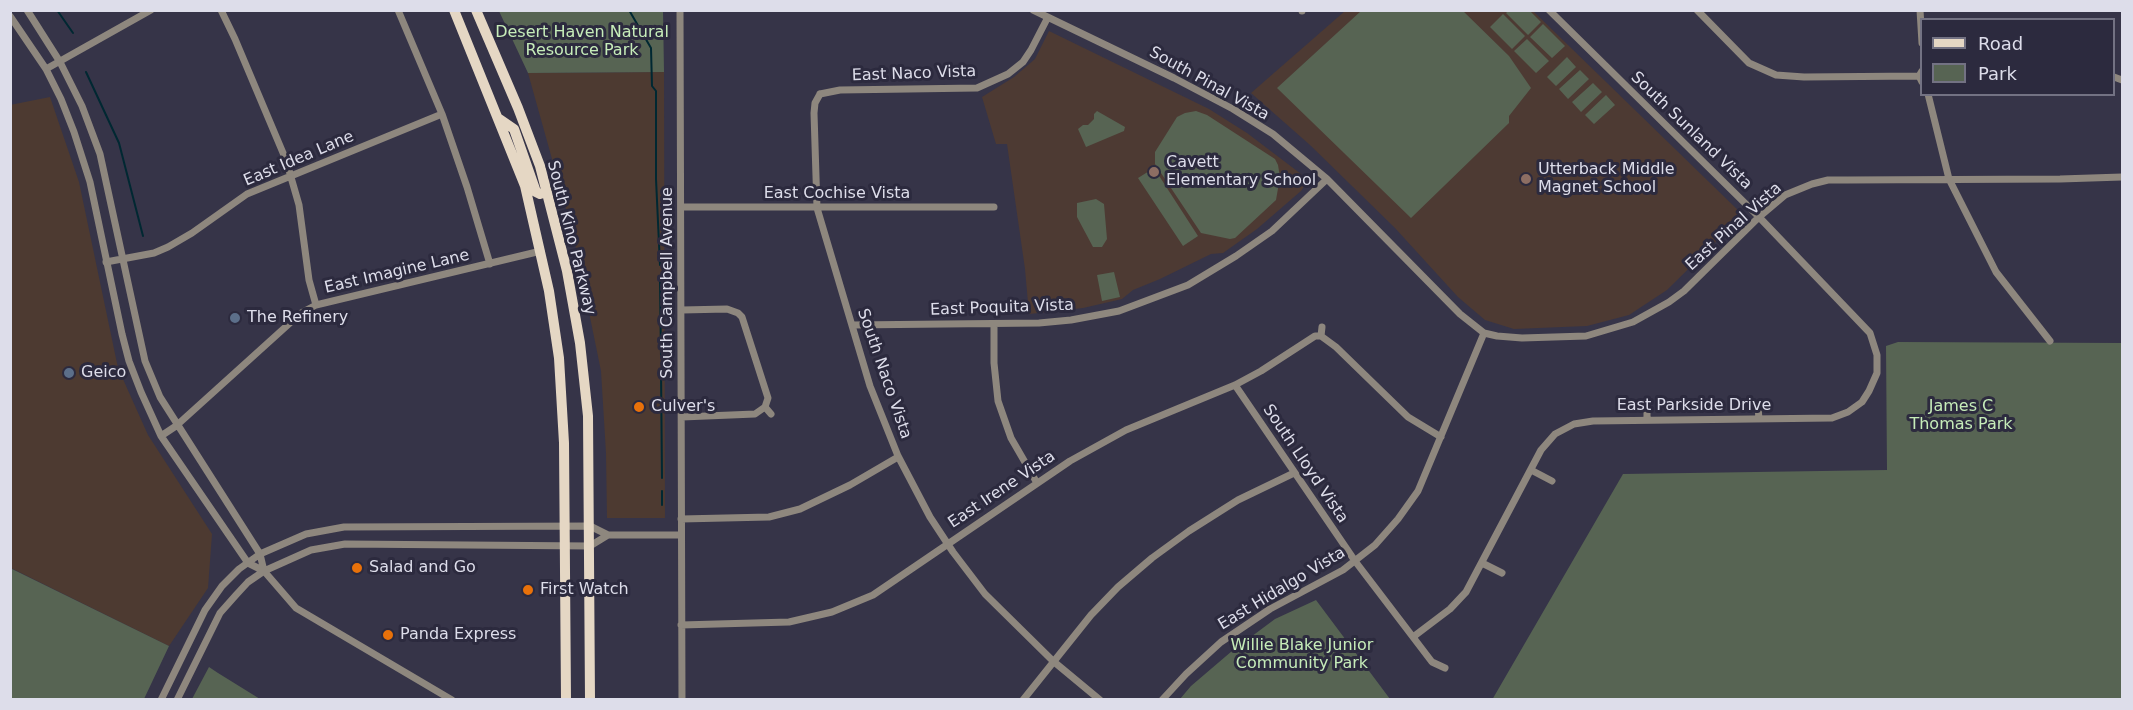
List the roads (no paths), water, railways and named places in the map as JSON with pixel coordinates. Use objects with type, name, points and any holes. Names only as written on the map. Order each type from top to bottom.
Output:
[{"type":"main road","name":"South Kino Parkway","points":[[454,10],[525,186],[553,311],[561,379],[566,526],[566,699]]},
{"type":"main road","name":"South Kino Parkway","points":[[476,10],[530,139],[547,192],[567,271],[580,343],[588,416],[590,699]]},
{"type":"main road","points":[[498,117],[514,129],[536,192],[540,194],[547,192]]},
{"type":"street","points":[[27,10],[60,62],[82,106],[100,153],[145,361],[160,397],[176,426],[260,554],[264,571]]},
{"type":"street","points":[[46,69],[151,10]]},
{"type":"street","points":[[221,10],[286,160],[299,205],[309,280],[316,305]]},
{"type":"street","points":[[398,10],[442,114],[468,187],[490,264]]},
{"type":"street","name":"South Campbell Avenue","points":[[680,10],[682,699]]},
{"type":"street","name":"South Pinal Vista","points":[[1033,10],[1174,78],[1233,109],[1273,134],[1327,179],[1460,314],[1484,333]]},
{"type":"street","name":"South Sunland Vista","points":[[1549,10],[1759,217],[1870,333],[1875,344],[1878,365],[1869,391]]},
{"type":"street","points":[[1697,10],[1749,63],[1776,75],[1804,77],[1920,76]]},
{"type":"street","points":[[10,16],[46,69],[74,132],[90,182],[129,361],[161,436],[248,563],[264,571],[296,608],[452,699]]},
{"type":"street","name":"East Naco Vista","points":[[817,91],[977,88],[1003,77],[1023,62],[1048,17]]},
{"type":"street","name":"South Naco Vista","points":[[817,91],[814,113],[817,208],[881,417],[898,457],[947,544],[985,594],[1053,661],[1100,699]]},
{"type":"street","points":[[1928,96],[1948,179],[1996,272],[2050,341]]},
{"type":"street","name":"East Idea Lane","points":[[106,262],[154,253],[168,247],[247,194],[442,114]]},
{"type":"street","name":"East Pinal Vista","points":[[1484,333],[1520,338],[1577,336],[1601,333],[1633,322],[1669,302],[1683,291],[1785,195],[1828,180],[2122,177]]},
{"type":"street","name":"East Poquita Vista","points":[[852,325],[994,324],[1071,320],[1119,310],[1188,285],[1236,256],[1272,231],[1327,179]]},
{"type":"street","name":"East Cochise Vista","points":[[681,207],[994,207]]},
{"type":"street","name":"East Imagine Lane","points":[[161,436],[176,426],[301,313],[316,305],[541,251]]},
{"type":"street","points":[[682,310],[727,309],[733,310],[742,317],[767,392],[765,407],[749,415],[682,417]]},
{"type":"street","points":[[994,324],[994,363],[998,401],[1011,438],[1037,483]]},
{"type":"street","points":[[1322,327],[1321,336],[1336,347],[1408,417],[1441,437]]},
{"type":"street","name":"East Hidalgo Vista","points":[[1162,699],[1221,642],[1270,609],[1320,583],[1355,561],[1375,545],[1410,504],[1418,490],[1484,333]]},
{"type":"street","name":"East Irene Vista","points":[[681,625],[789,622],[832,612],[873,595],[1070,461],[1126,430],[1235,385],[1276,363],[1315,336],[1321,336]]},
{"type":"street","name":"South Lloyd Vista","points":[[1235,385],[1355,561],[1432,662],[1445,668]]},
{"type":"street","name":"East Parkside Drive","points":[[1413,637],[1466,592],[1547,442],[1566,428],[1593,421],[1832,418],[1855,408],[1869,391]]},
{"type":"street","points":[[765,407],[771,414]]},
{"type":"street","points":[[1647,407],[1647,420]]},
{"type":"street","points":[[1758,407],[1759,419]]},
{"type":"street","points":[[681,519],[769,517],[800,509],[846,488],[898,457]]},
{"type":"street","points":[[1531,470],[1552,481]]},
{"type":"street","points":[[1023,699],[1091,615],[1118,587],[1152,558],[1238,500],[1294,473]]},
{"type":"street","points":[[161,699],[205,610],[222,586],[260,554],[306,534],[344,527],[590,526],[608,535],[681,535]]},
{"type":"street","points":[[177,699],[220,614],[248,582],[264,571],[311,550],[345,544],[590,546],[608,535]]},
{"type":"street","points":[[1482,563],[1502,573]]},
{"type":"waterway","points":[[57,10],[73,33]]},
{"type":"waterway","points":[[629,10],[651,48],[652,86],[656,91],[656,179],[660,265]]},
{"type":"waterway","points":[[86,72],[119,143],[143,236]]},
{"type":"waterway","points":[[660,279],[661,355]]},
{"type":"waterway","points":[[661,369],[662,478]]},
{"type":"waterway","points":[[662,491],[662,505]]},
{"type":"place","name":"Cavett Elementary School","points":[[1154,172]]},
{"type":"place","name":"Utterback Middle Magnet School","points":[[1526,179]]},
{"type":"place","name":"The Refinery","points":[[235,318]]},
{"type":"place","name":"Geico","points":[[69,373]]},
{"type":"place","name":"Culver's","points":[[639,407]]},
{"type":"place","name":"Salad and Go","points":[[357,568]]},
{"type":"place","name":"First Watch","points":[[528,590]]},
{"type":"place","name":"Panda Express","points":[[388,635]]},
{"type":"park label","name":"Desert Haven Natural Resource Park","points":[[582,42]]},
{"type":"park label","name":"James C Thomas Park","points":[[1961,416]]},
{"type":"park label","name":"Willie Blake Junior Community Park","points":[[1302,655]]}]
